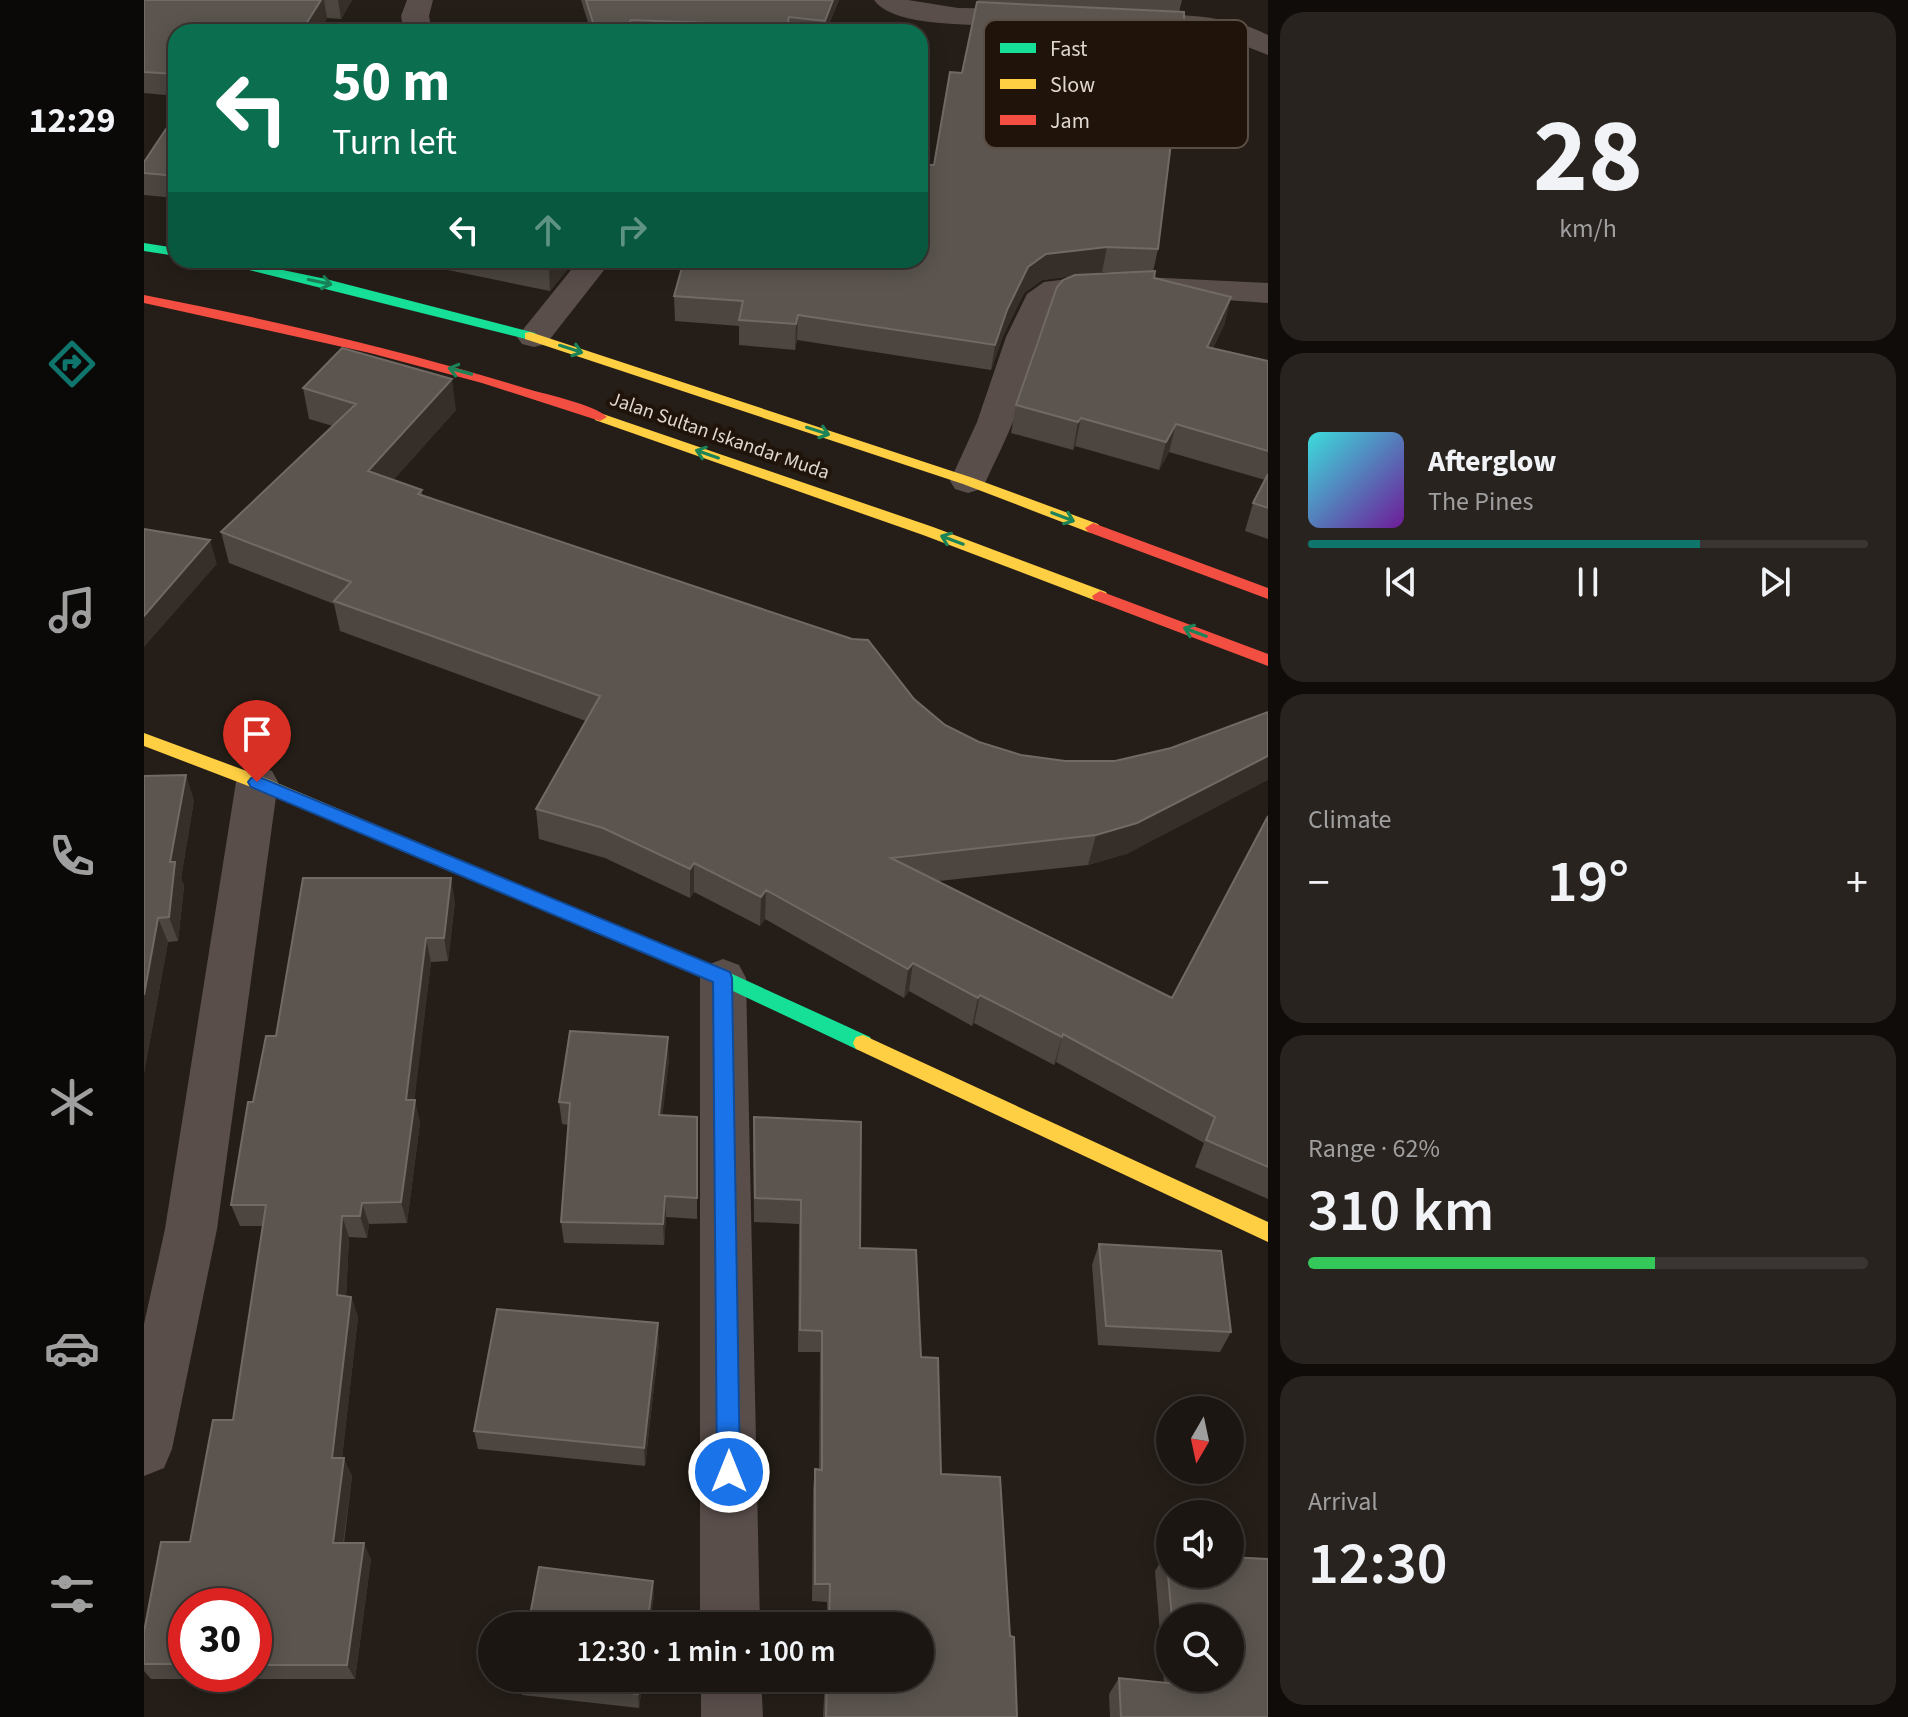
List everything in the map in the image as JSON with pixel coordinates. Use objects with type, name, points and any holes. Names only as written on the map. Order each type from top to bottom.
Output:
[{"type":"main road","points":[[144,247],[168,251]]},
{"type":"main road","name":"Jalan Sultan Iskandar Muda","points":[[254,268],[326,283],[534,337],[968,481],[1268,594]]},
{"type":"main road","name":"Jalan Sultan Iskandar Muda","points":[[144,299],[299,329],[497,381],[928,531],[1268,660]]},
{"type":"main road","points":[[144,739],[257,782],[723,978],[1268,1232]]},
{"type":"street","points":[[416,24],[415,16],[420,0]]},
{"type":"street","points":[[887,0],[901,9],[924,13],[1065,18]]},
{"type":"street","points":[[1097,19],[1110,20]]},
{"type":"street","points":[[1248,37],[1268,47]]},
{"type":"street","points":[[534,337],[590,268]]},
{"type":"street","points":[[968,481],[995,422],[1023,337],[1039,301],[1056,289],[1102,285],[1268,293]]},
{"type":"street","points":[[144,1449],[191,1229],[257,782]]},
{"type":"street","points":[[723,978],[730,1612]]},
{"type":"street","points":[[731,1692],[732,1717]]},
{"type":"building","points":[[144,0],[321,0],[306,24],[168,24],[168,74],[144,72]]},
{"type":"building","points":[[586,0],[833,0],[825,21],[789,17],[787,24],[631,20],[629,24],[594,24]]},
{"type":"building","points":[[977,2],[1184,12],[1184,20],[984,20],[984,148],[1170,148],[1158,249],[1107,247],[1046,254],[1028,267],[1007,310],[995,345],[798,315],[796,324],[739,320],[743,301],[674,296],[682,268],[928,268],[928,165],[934,165],[950,72],[962,73]]},
{"type":"building","points":[[168,126],[168,175],[144,173],[144,162]]},
{"type":"building","points":[[1155,271],[1154,278],[1231,297],[1207,347],[1268,361],[1268,451],[1176,424],[1166,442],[1081,418],[1078,422],[1016,405],[1057,287],[1063,280],[1075,275]]},
{"type":"building","points":[[342,348],[452,379],[368,471],[422,490],[418,494],[852,639],[868,640],[914,699],[945,725],[979,742],[1021,755],[1065,761],[1115,761],[1171,748],[1268,712],[1268,756],[1137,823],[1096,835],[891,858],[1172,998],[1268,816],[1268,1167],[1206,1140],[1215,1117],[1063,1034],[1062,1037],[980,995],[978,998],[913,963],[908,969],[766,890],[761,897],[694,863],[690,869],[603,828],[536,809],[600,696],[334,601],[351,582],[221,532],[356,404],[303,388]]},
{"type":"building","points":[[1268,474],[1268,508],[1253,503]]},
{"type":"building","points":[[144,529],[210,540],[144,616]]},
{"type":"building","points":[[186,775],[170,862],[175,862],[169,917],[158,918],[144,995],[144,776]]},
{"type":"building","points":[[303,878],[451,878],[444,938],[426,938],[406,1100],[415,1100],[401,1202],[362,1203],[360,1216],[342,1216],[337,1295],[351,1297],[332,1458],[344,1458],[333,1543],[364,1543],[347,1665],[272,1665],[272,1588],[168,1588],[168,1664],[144,1664],[144,1632],[161,1542],[190,1542],[213,1420],[233,1420],[266,1205],[231,1205],[248,1102],[253,1102],[266,1036],[276,1036]]},
{"type":"building","points":[[570,1031],[668,1037],[659,1115],[697,1117],[697,1198],[665,1196],[663,1224],[561,1222],[570,1103],[559,1102]]},
{"type":"building","points":[[754,1117],[861,1122],[860,1248],[916,1250],[921,1357],[938,1358],[941,1474],[1000,1477],[1010,1636],[1014,1637],[1017,1717],[826,1717],[827,1692],[934,1692],[934,1612],[829,1612],[830,1584],[815,1584],[815,1469],[822,1470],[822,1331],[800,1330],[801,1200],[755,1198]]},
{"type":"building","points":[[1099,1244],[1221,1251],[1231,1332],[1106,1326]]},
{"type":"building","points":[[497,1309],[658,1323],[644,1448],[474,1431]]},
{"type":"building","points":[[1244,1558],[1268,1559],[1268,1717],[1121,1717],[1119,1678],[1156,1682],[1156,1692],[1244,1692],[1244,1604],[1171,1604],[1169,1588],[1244,1588]]},
{"type":"building","points":[[539,1567],[653,1581],[649,1612],[531,1612]]},
{"type":"traffic: fast","points":[[144,247],[168,251]]},
{"type":"traffic: fast","points":[[254,268],[326,283],[530,336]]},
{"type":"traffic: fast","points":[[484,878],[723,978],[863,1043]]},
{"type":"traffic: slow","points":[[530,336],[968,481],[1093,528]]},
{"type":"traffic: slow","points":[[600,417],[928,531],[1100,596]]},
{"type":"traffic: slow","points":[[144,739],[257,782],[484,878]]},
{"type":"traffic: slow","points":[[863,1043],[1268,1232]]},
{"type":"traffic: jam","points":[[144,299],[374,349],[487,380],[600,417]]},
{"type":"traffic: jam","points":[[1093,528],[1268,594]]},
{"type":"traffic: jam","points":[[1100,596],[1268,660]]},
{"type":"route","points":[[257,782],[723,978],[729,1472]]}]
